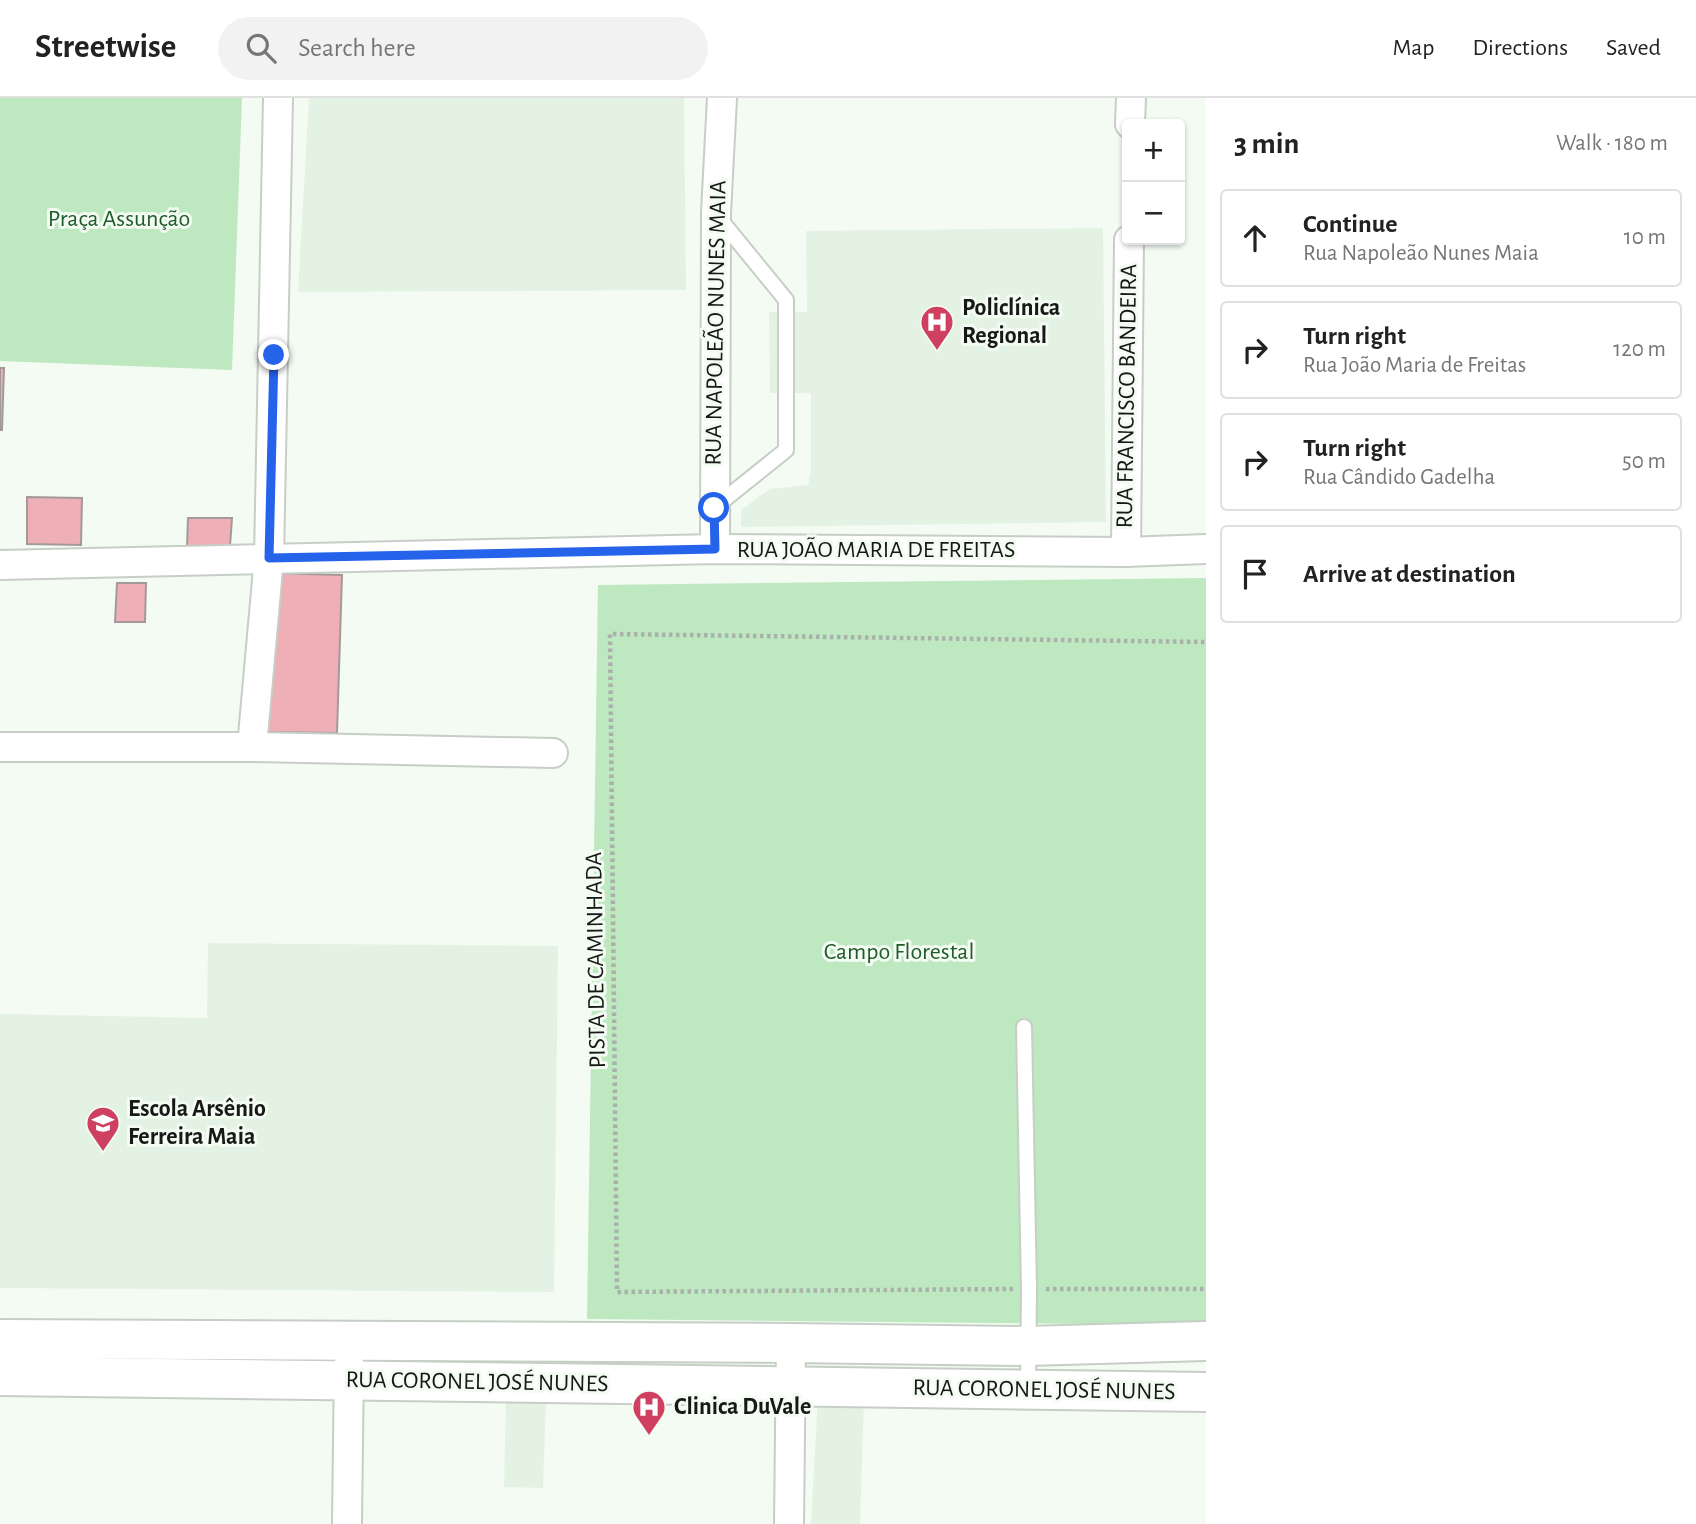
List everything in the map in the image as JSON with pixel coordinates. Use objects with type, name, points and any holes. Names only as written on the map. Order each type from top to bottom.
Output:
[{"type":"street","points":[[252,747],[269,558],[278,98]]},
{"type":"street","name":"RUA NAPOLEÃO NUNES MAIA","points":[[715,549],[716,213],[723,98]]},
{"type":"street","points":[[1130,119],[1131,98]]},
{"type":"street","name":"RUA FRANCISCO BANDEIRA","points":[[1126,552],[1129,245]]},
{"type":"street","name":"RUA JOÃO MARIA DE FREITAS","points":[[0,565],[715,549],[1126,552],[1206,550]]},
{"type":"street","points":[[0,747],[252,747],[553,753]]},
{"type":"street","name":"RUA CORONEL JOSÉ NUNES","points":[[0,1339],[792,1388],[1206,1392]]},
{"type":"street","name":"RUA CORONEL JOSÉ NUNES","points":[[0,1376],[791,1343],[1027,1346],[1206,1341]]},
{"type":"street","points":[[789,1524],[791,1343]]},
{"type":"street","points":[[347,1524],[349,1361]]},
{"type":"lane","points":[[714,508],[786,450],[786,300],[716,213]]},
{"type":"lane","points":[[1024,1027],[1029,1289],[1028,1390]]},
{"type":"path","name":"PISTA DE CAMINHADA","points":[[1206,642],[610,634],[617,1292],[1206,1289]]},
{"type":"shaded area","points":[[309,98],[684,98],[686,290],[298,292]]},
{"type":"shaded area","name":"Policlínica Regional","points":[[1103,228],[1106,522],[741,527],[741,510],[770,489],[808,485],[811,472],[811,393],[770,393],[769,312],[807,312],[806,231]]},
{"type":"shaded area","points":[[208,943],[558,946],[554,1292],[0,1288],[0,1014],[207,1018]]},
{"type":"shaded area","points":[[818,1397],[864,1398],[860,1524],[811,1524]]},
{"type":"shaded area","points":[[506,1400],[546,1401],[543,1488],[504,1487]]},
{"type":"green space","name":"Praça Assunção","points":[[0,98],[242,98],[232,370],[0,361]]},
{"type":"green space","name":"Campo Florestal","points":[[1206,578],[1206,1325],[587,1319],[598,585]]},
{"type":"building","points":[[0,368],[4,368],[2,430],[0,430]]},
{"type":"building","points":[[27,497],[82,498],[81,545],[27,544]]},
{"type":"building","points":[[188,518],[232,518],[230,546],[187,547]]},
{"type":"building","points":[[270,573],[342,575],[337,733],[265,732]]},
{"type":"building","points":[[117,583],[146,583],[145,622],[115,622]]},
{"type":"place","name":"Policlínica Regional","points":[[937,352]]},
{"type":"place","name":"Escola Arsênio Ferreira Maia","points":[[103,1153]]},
{"type":"place","name":"Clinica DuVale","points":[[649,1437]]},
{"type":"route","points":[[274,355],[269,558],[715,549],[714,508]]}]
